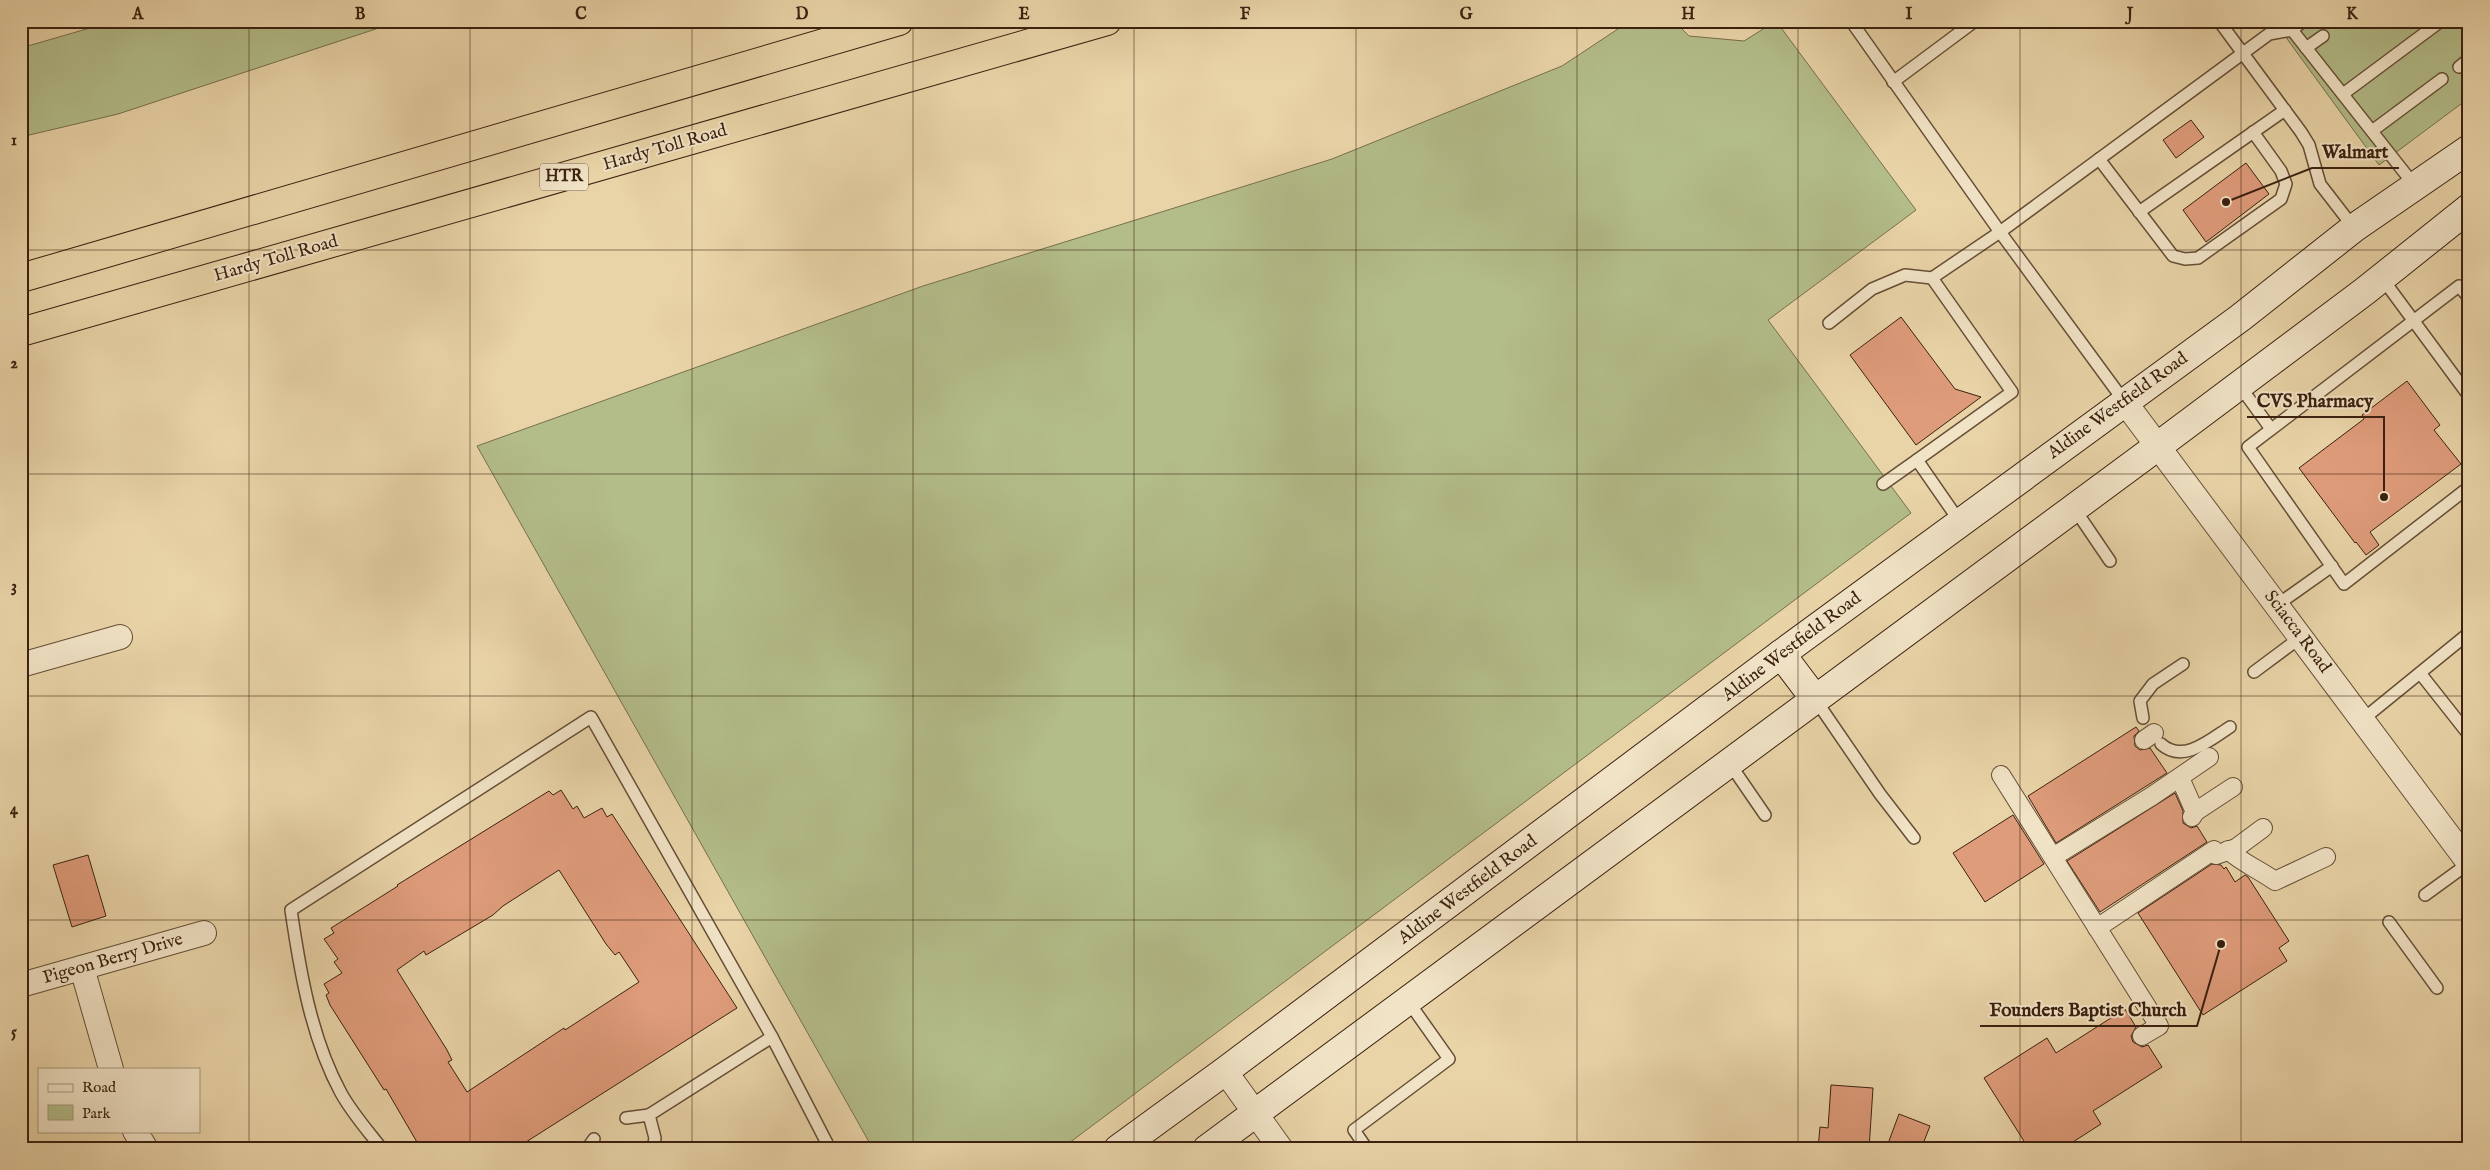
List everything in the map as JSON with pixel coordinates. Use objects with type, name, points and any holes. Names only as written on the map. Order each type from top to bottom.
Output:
[{"type":"highway","points":[[21,278],[899,21]]},
{"type":"highway","name":"Hardy Toll Road","points":[[21,332],[1107,21]]},
{"type":"main road","name":"Aldine Westfield Road","points":[[1118,1149],[1225,1071],[1781,654],[2124,400],[2240,318],[2354,228],[2469,149]]},
{"type":"main road","points":[[1207,1149],[2158,446],[2382,278],[2469,208]]},
{"type":"main road","points":[[1781,654],[1815,699]]},
{"type":"street","name":"Sciacca Road","points":[[2124,400],[2469,863]]},
{"type":"street","points":[[21,665],[120,637]]},
{"type":"street","points":[[2053,857],[2180,778],[2209,757]]},
{"type":"street","points":[[2001,775],[2159,1026],[2142,1036]]},
{"type":"street","points":[[2180,778],[2194,815],[2234,787]]},
{"type":"street","points":[[2097,928],[2214,850],[2216,855],[2236,848],[2263,828]]},
{"type":"street","points":[[2228,850],[2238,859],[2258,869],[2275,881],[2326,856]]},
{"type":"street","name":"Pigeon Berry Drive","points":[[21,986],[204,932]]},
{"type":"street","points":[[82,968],[111,1068]]},
{"type":"street","points":[[1225,1071],[1281,1149]]},
{"type":"street","points":[[136,1132],[146,1149]]},
{"type":"lane","points":[[1850,21],[2000,232],[2124,400]]},
{"type":"lane","points":[[1894,82],[1975,21]]},
{"type":"lane","points":[[2219,21],[2309,145],[2320,184],[2354,228]]},
{"type":"lane","points":[[1828,323],[1872,289],[1905,275],[1932,278],[2000,232],[2242,52],[2269,34],[2292,30],[2303,21]]},
{"type":"lane","points":[[2343,94],[2441,21]]},
{"type":"lane","points":[[2292,30],[2415,186]]},
{"type":"lane","points":[[2306,48],[2323,36]]},
{"type":"lane","points":[[2459,67],[2469,59]]},
{"type":"lane","points":[[2372,131],[2442,79]]},
{"type":"lane","points":[[2140,212],[2285,110]]},
{"type":"lane","points":[[2098,159],[2173,256],[2185,259],[2198,258],[2281,199],[2286,184],[2281,172],[2253,132]]},
{"type":"lane","points":[[1883,484],[2012,392],[1932,278]]},
{"type":"lane","points":[[2382,278],[2469,396]]},
{"type":"lane","points":[[2469,298],[2460,286],[2248,447],[2344,584],[2469,487]]},
{"type":"lane","points":[[2239,385],[2271,429]]},
{"type":"lane","points":[[1917,460],[1960,522]]},
{"type":"lane","points":[[2074,508],[2110,561]]},
{"type":"lane","points":[[2277,606],[2332,566]]},
{"type":"lane","points":[[2362,720],[2469,633]]},
{"type":"lane","points":[[2254,672],[2301,637]]},
{"type":"lane","points":[[2143,718],[2140,701],[2153,684],[2183,664]]},
{"type":"lane","points":[[2420,673],[2469,735]]},
{"type":"lane","points":[[1815,699],[1880,794],[1914,838]]},
{"type":"lane","points":[[382,1149],[342,1094],[327,1064],[298,960],[291,910],[591,717],[772,1037],[830,1149]]},
{"type":"lane","points":[[2153,739],[2168,750],[2180,752],[2193,750],[2230,727]]},
{"type":"lane","points":[[1730,764],[1765,815]]},
{"type":"lane","points":[[2425,895],[2469,863]]},
{"type":"lane","points":[[2388,922],[2437,988]]},
{"type":"lane","points":[[1367,1149],[1354,1130],[1449,1059],[1408,1001]]},
{"type":"lane","points":[[626,1118],[649,1115],[772,1037]]},
{"type":"lane","points":[[649,1115],[656,1138],[653,1149]]},
{"type":"lane","points":[[587,1149],[594,1139]]},
{"type":"green space","points":[[114,21],[400,21],[118,114],[21,137],[21,48]]},
{"type":"green space","points":[[1630,21],[1674,21],[1689,36],[1744,41],[1776,21],[1916,210],[1768,320],[1911,513],[1061,1149],[873,1149],[477,446],[923,286],[1332,159],[1562,66]]},
{"type":"green space","points":[[2274,21],[2469,21],[2469,98],[2379,165]]},
{"type":"building","points":[[2191,120],[2204,137],[2176,158],[2163,140]]},
{"type":"building","points":[[2246,163],[2269,194],[2206,242],[2183,210]]},
{"type":"building","points":[[1901,317],[1955,389],[1981,397],[1916,445],[1850,355]]},
{"type":"building","points":[[2407,381],[2440,425],[2434,430],[2461,464],[2370,532],[2379,545],[2366,555],[2299,468],[2364,419],[2362,415]]},
{"type":"building","points":[[2136,727],[2139,731],[2134,736],[2135,746],[2140,750],[2150,748],[2167,773],[2056,843],[2028,796]]},
{"type":"building","points":[[561,790],[573,809],[577,806],[584,818],[602,808],[607,817],[612,814],[737,1008],[515,1149],[421,1149],[386,1089],[384,1090],[330,1005],[326,995],[329,993],[324,984],[342,973],[334,962],[338,959],[324,939],[334,933],[331,928],[397,885],[549,791],[553,795]],"holes":[[[559,870],[615,955],[619,952],[639,982],[565,1030],[564,1028],[467,1092],[448,1062],[452,1060],[447,1050],[397,970],[424,951],[426,955],[493,915],[503,906]]]},
{"type":"building","points":[[2175,793],[2183,811],[2183,823],[2191,828],[2197,826],[2207,842],[2100,912],[2067,861]]},
{"type":"building","points":[[2013,815],[2044,864],[1985,902],[1953,853]]},
{"type":"building","points":[[88,855],[106,916],[72,927],[53,865]]},
{"type":"building","points":[[2212,864],[2221,865],[2224,869],[2226,867],[2235,882],[2245,875],[2248,877],[2289,941],[2279,948],[2287,961],[2203,1015],[2138,913]]},
{"type":"building","points":[[2125,1009],[2136,1027],[2131,1036],[2133,1042],[2142,1047],[2148,1045],[2162,1067],[2093,1111],[2101,1124],[2062,1149],[2029,1149],[1984,1078],[2047,1038],[2056,1053]]},
{"type":"building","points":[[1831,1085],[1873,1088],[1869,1149],[1818,1149],[1820,1127],[1828,1128]]},
{"type":"building","points":[[1899,1114],[1930,1126],[1921,1149],[1886,1149]]},
{"type":"place","name":"Walmart","points":[[2226,202]]},
{"type":"place","name":"CVS Pharmacy","points":[[2384,497]]},
{"type":"place","name":"Founders Baptist Church","points":[[2221,944]]}]
